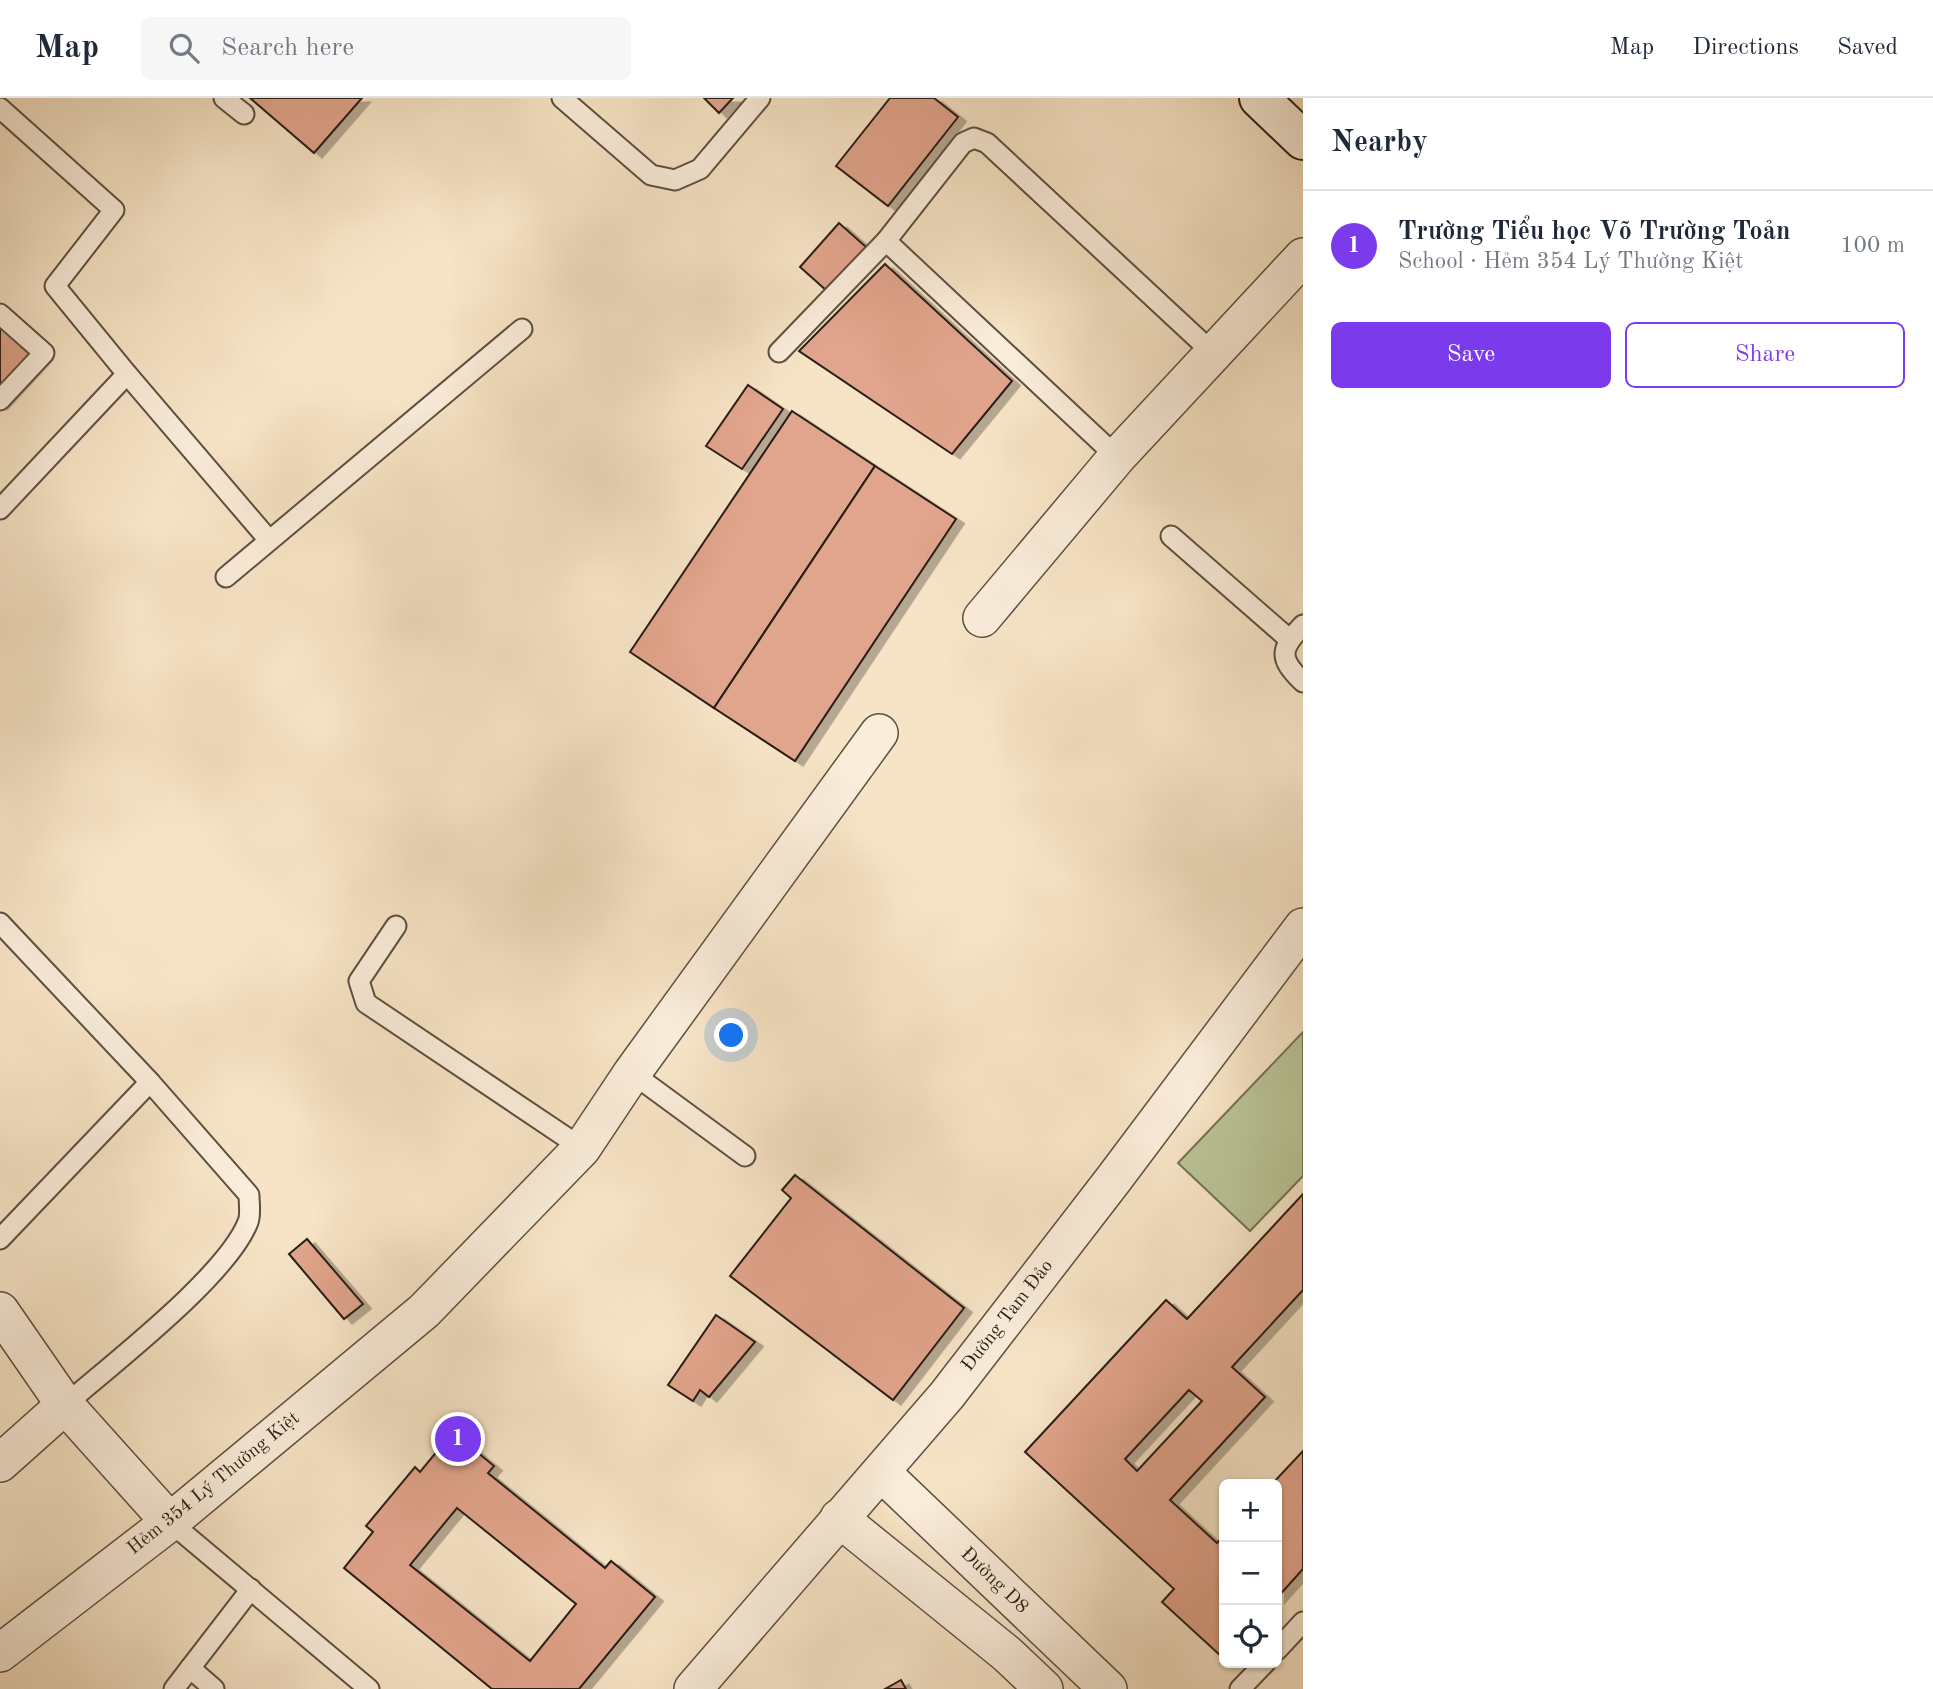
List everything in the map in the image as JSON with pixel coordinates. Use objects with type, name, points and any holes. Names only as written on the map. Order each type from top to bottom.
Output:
[{"type":"main road","points":[[1259,98],[1303,140]]},
{"type":"street","points":[[982,618],[1117,457],[1303,257]]},
{"type":"street","name":"Hẻm 354 Lý Thường Kiệt","points":[[0,1653],[170,1522],[424,1311],[582,1148],[632,1073],[879,733]]},
{"type":"street","name":"Đường Tam Đảo","points":[[693,1689],[839,1517],[881,1472],[1020,1303],[1303,927]]},
{"type":"street","points":[[0,1311],[65,1405],[170,1522]]},
{"type":"street","points":[[0,1462],[65,1405]]},
{"type":"street","name":"Đường D8","points":[[881,1472],[1108,1689]]},
{"type":"street","points":[[839,1517],[1007,1654],[1044,1689]]},
{"type":"street","points":[[1007,1654],[1038,1624]]},
{"type":"lane","points":[[224,98],[244,114]]},
{"type":"lane","points":[[562,98],[650,175],[675,180],[699,169],[760,98]]},
{"type":"lane","points":[[0,108],[114,210],[55,286],[268,539]]},
{"type":"lane","points":[[779,352],[886,241],[963,143],[968,139],[980,139],[1213,353]]},
{"type":"lane","points":[[886,241],[1117,457]]},
{"type":"lane","points":[[0,314],[44,353],[0,400]]},
{"type":"lane","points":[[226,578],[268,539],[522,329]]},
{"type":"lane","points":[[0,509],[127,374]]},
{"type":"lane","points":[[1171,536],[1296,632],[1284,645],[1287,663],[1303,682]]},
{"type":"lane","points":[[396,926],[359,981],[366,1003],[582,1148]]},
{"type":"lane","points":[[4,936],[150,1083],[249,1195],[249,1220],[226,1257],[160,1323],[65,1405]]},
{"type":"lane","points":[[632,1073],[745,1156]]},
{"type":"lane","points":[[0,1239],[150,1083]]},
{"type":"lane","points":[[170,1522],[369,1689]]},
{"type":"lane","points":[[174,1689],[251,1589]]},
{"type":"lane","points":[[1282,1645],[1303,1622]]},
{"type":"lane","points":[[190,1668],[215,1689]]},
{"type":"lane","points":[[1240,1689],[1260,1668]]},
{"type":"green space","points":[[1303,1032],[1303,1176],[1250,1231],[1178,1163]]},
{"type":"building","points":[[250,98],[362,98],[314,153]]},
{"type":"building","points":[[704,98],[733,98],[719,113]]},
{"type":"building","points":[[890,98],[934,98],[958,117],[888,206],[836,166]]},
{"type":"building","points":[[839,223],[866,247],[827,291],[800,267]]},
{"type":"building","points":[[885,264],[1012,381],[952,454],[799,351]]},
{"type":"building","points":[[0,314],[45,355],[0,404]]},
{"type":"building","points":[[748,385],[783,409],[742,469],[706,446]]},
{"type":"building","points":[[792,411],[875,466],[714,708],[630,652]]},
{"type":"building","points":[[875,466],[956,519],[795,761],[714,708]]},
{"type":"building","points":[[795,1175],[964,1308],[893,1400],[730,1276],[791,1198],[782,1190]]},
{"type":"building","points":[[1303,1194],[1303,1290],[1232,1367],[1265,1397],[1170,1500],[1217,1543],[1219,1541],[1219,1654],[1162,1602],[1174,1589],[1025,1452],[1166,1300],[1187,1319]],"holes":[[[1189,1390],[1202,1401],[1137,1471],[1125,1459]]]},
{"type":"building","points":[[307,1239],[363,1304],[344,1319],[289,1254]]},
{"type":"building","points":[[716,1315],[755,1342],[709,1397],[700,1390],[693,1401],[668,1385]]},
{"type":"building","points":[[453,1432],[494,1466],[488,1473],[605,1568],[611,1561],[655,1597],[579,1689],[492,1689],[344,1568],[373,1532],[366,1526],[415,1467],[420,1472]],"holes":[[[457,1508],[576,1604],[530,1661],[410,1565]]]},
{"type":"building","points":[[1303,1451],[1303,1569],[1282,1592],[1282,1479],[1277,1479]]},
{"type":"building","points":[[901,1680],[906,1689],[885,1689]]},
{"type":"place","name":"Trường Tiểu học Võ Trường Toản","points":[[458,1439]]}]
